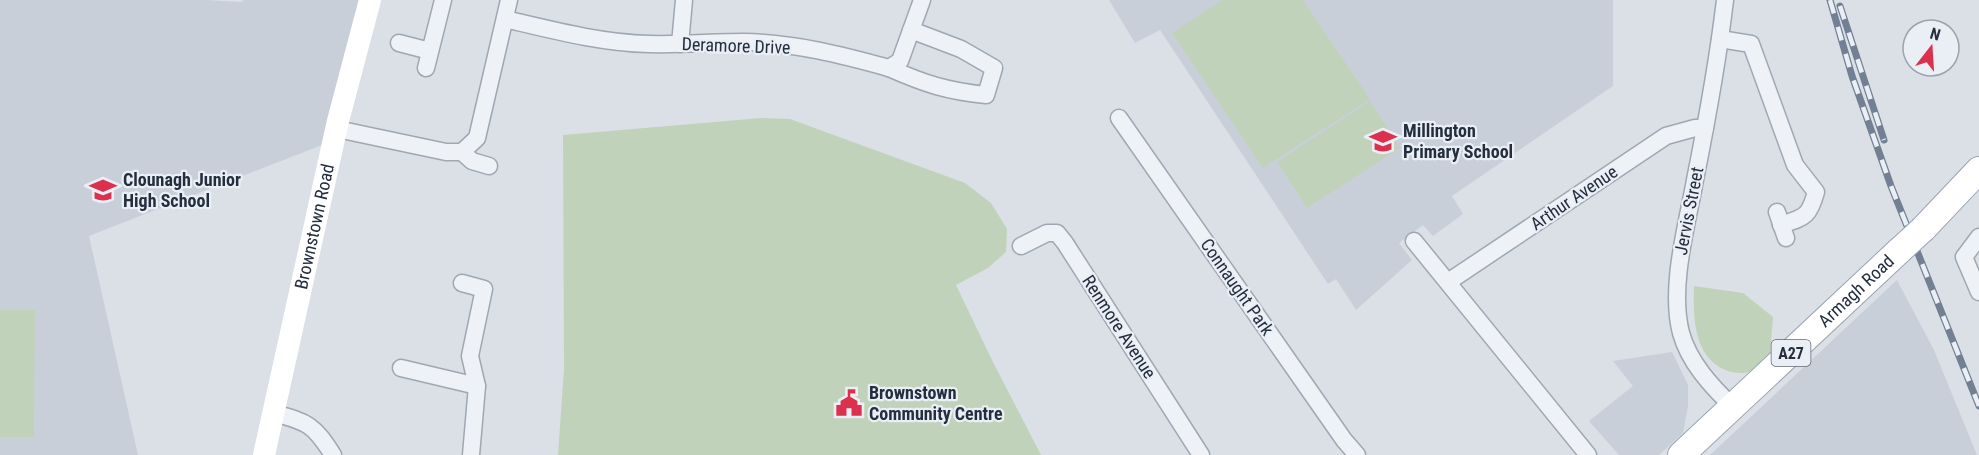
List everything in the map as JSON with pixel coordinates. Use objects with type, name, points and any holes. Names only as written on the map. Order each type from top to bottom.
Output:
[{"type":"main road","name":"Brownstown Road","points":[[264,455],[337,129],[370,0]]},
{"type":"main road","name":"Armagh Road","points":[[1681,455],[1900,250],[1979,170]]},
{"type":"street","points":[[426,68],[443,0]]},
{"type":"street","points":[[462,152],[477,138],[509,0]]},
{"type":"street","points":[[680,44],[684,0]]},
{"type":"street","points":[[889,68],[900,61],[922,0]]},
{"type":"street","name":"Jervis Street","points":[[1725,0],[1705,128],[1679,265],[1678,303],[1680,331],[1689,356],[1717,391],[1733,406]]},
{"type":"street","name":"Deramore Drive","points":[[505,19],[571,35],[648,44],[747,42],[823,50],[889,68],[922,83],[955,92],[986,95],[994,68],[961,49],[911,30]]},
{"type":"street","points":[[1720,39],[1751,44],[1795,165],[1816,192],[1811,210],[1801,219],[1782,225]]},
{"type":"street","points":[[399,43],[430,51]]},
{"type":"street","name":"Connaught Park","points":[[1119,118],[1344,440],[1357,455]]},
{"type":"street","name":"Arthur Avenue","points":[[1448,282],[1666,136],[1695,128],[1705,128]]},
{"type":"street","points":[[337,129],[446,152],[462,152],[472,161],[489,166]]},
{"type":"street","name":"Renmore Avenue","points":[[1021,246],[1047,233],[1057,234],[1065,243],[1201,455]]},
{"type":"street","points":[[1979,237],[1964,257],[1979,292]]},
{"type":"street","points":[[1414,241],[1588,455]]},
{"type":"street","points":[[462,283],[484,289],[470,356],[477,386],[471,455]]},
{"type":"street","points":[[401,368],[477,386]]},
{"type":"street","points":[[274,413],[310,425],[319,433],[333,455]]},
{"type":"shaded area","name":"Clounagh Junior High School","points":[[0,0],[241,2],[244,0],[361,0],[322,145],[89,236],[138,455],[0,455]]},
{"type":"shaded area","name":"Millington Primary School","points":[[1109,0],[1613,0],[1613,86],[1452,196],[1463,214],[1433,236],[1423,225],[1399,243],[1412,260],[1356,310],[1336,279],[1328,284],[1160,30],[1135,43]]},
{"type":"shaded area","points":[[1897,280],[1934,350],[1977,455],[1710,455]]},
{"type":"shaded area","points":[[1672,352],[1688,385],[1688,406],[1683,433],[1659,455],[1619,455],[1589,421],[1633,386],[1613,361]]},
{"type":"green space","points":[[1222,0],[1303,0],[1370,99],[1263,168],[1172,33]]},
{"type":"green space","points":[[1370,101],[1400,148],[1307,208],[1277,162]]},
{"type":"green space","points":[[761,118],[790,119],[965,183],[991,203],[1007,229],[1006,252],[988,268],[956,285],[1041,455],[558,455],[564,369],[563,135]]},
{"type":"green space","points":[[1694,286],[1743,293],[1773,317],[1770,353],[1753,370],[1743,373],[1728,371],[1714,364],[1707,355],[1697,334]]},
{"type":"green space","points":[[0,310],[35,310],[34,437],[0,437]]},
{"type":"railway","points":[[1830,0],[1852,76],[1891,186],[1979,406]]},
{"type":"railway","points":[[1840,6],[1884,140]]},
{"type":"place","name":"Millington Primary School","points":[[1383,141]]},
{"type":"place","name":"Clounagh Junior High School","points":[[103,190]]},
{"type":"place","name":"Brownstown Community Centre","points":[[849,403]]}]
